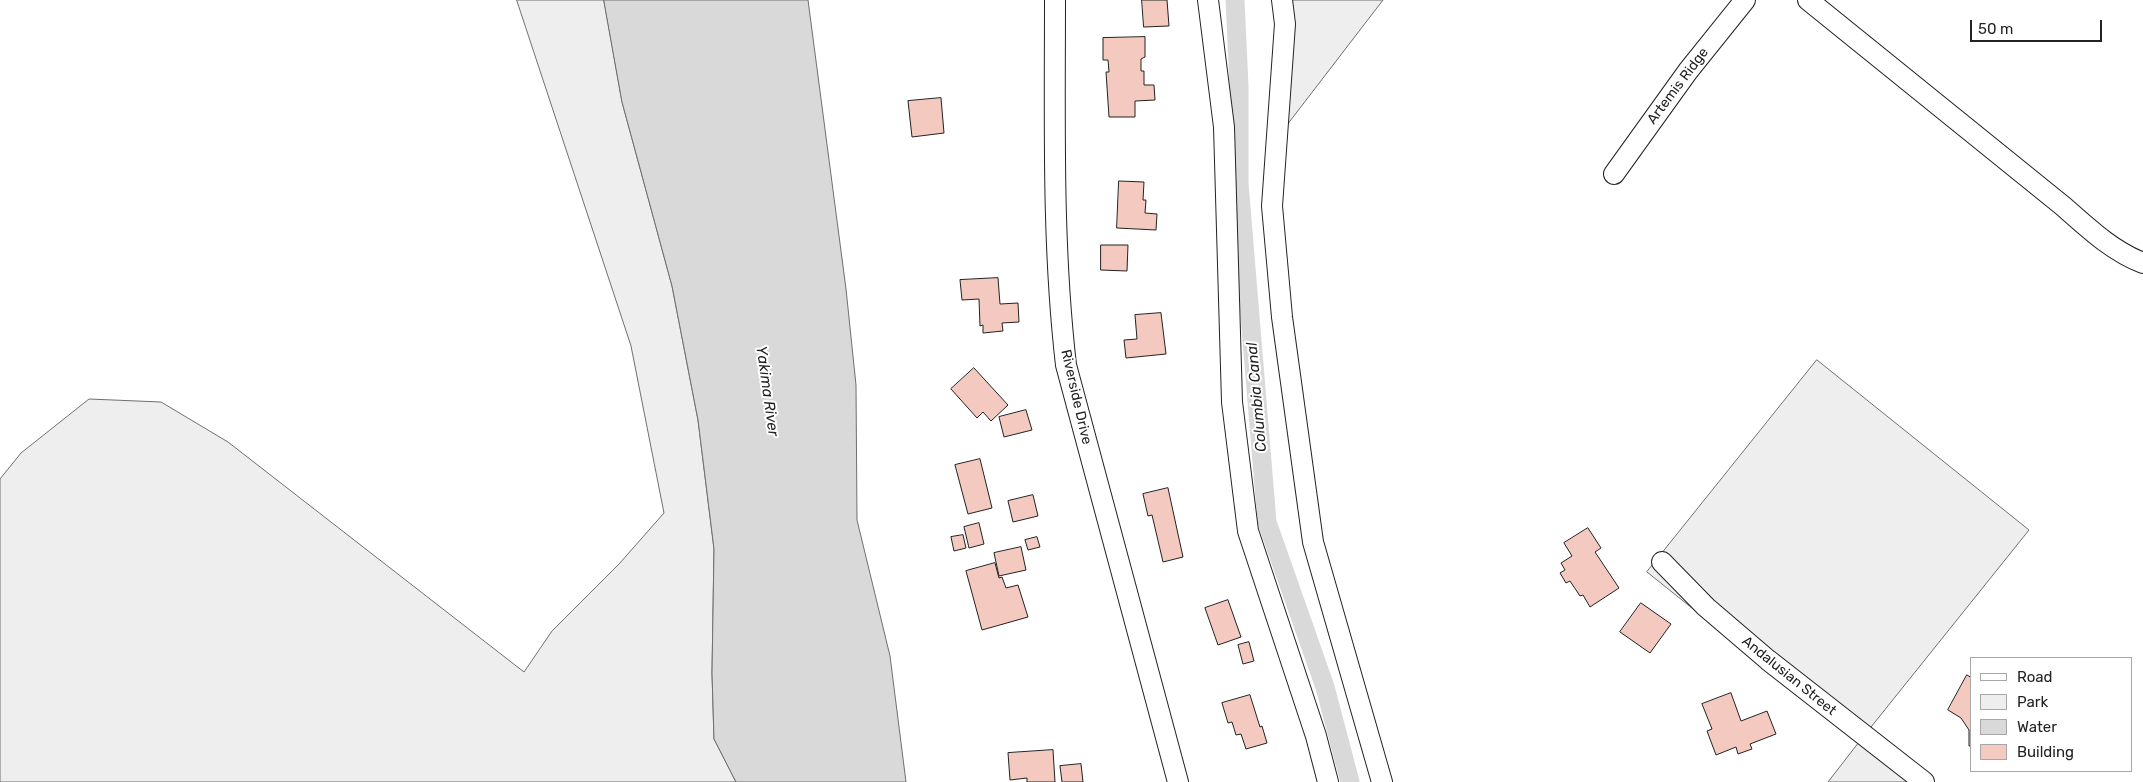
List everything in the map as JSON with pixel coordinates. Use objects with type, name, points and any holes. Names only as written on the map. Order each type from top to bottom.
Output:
[{"type":"street","name":"Riverside Drive","points":[[1055,0],[1056,242],[1066,365],[1178,782]]},
{"type":"street","points":[[1208,0],[1224,127],[1232,402],[1248,531],[1316,736],[1328,782]]},
{"type":"street","points":[[1282,0],[1285,24],[1272,206],[1282,316],[1313,542],[1382,782]]},
{"type":"street","name":"Artemis Ridge","points":[[1614,174],[1688,71],[1745,0]]},
{"type":"street","points":[[1808,0],[2100,238],[2127,257],[2143,263]]},
{"type":"street","name":"Andalusian Street","points":[[1662,562],[1706,607],[1760,654],[1924,782]]},
{"type":"green space","points":[[517,0],[604,0],[622,102],[672,286],[698,420],[714,549],[712,673],[714,739],[736,782],[0,782],[0,479],[21,453],[89,399],[161,402],[228,442],[524,672],[552,631],[619,564],[664,513],[631,346]]},
{"type":"green space","points":[[1279,0],[1383,0],[1277,138]]},
{"type":"green space","points":[[1817,360],[2029,530],[1859,742],[1647,572]]},
{"type":"green space","points":[[1859,742],[1909,782],[1828,782]]},
{"type":"water","name":"Yakima River","points":[[604,0],[808,0],[846,289],[856,385],[857,520],[890,656],[906,782],[736,782],[714,739],[712,673],[714,549],[698,420],[672,286],[622,102]]},
{"type":"building","points":[[1142,0],[1167,0],[1169,26],[1144,27]]},
{"type":"building","points":[[1145,37],[1145,57],[1141,59],[1141,71],[1144,71],[1144,85],[1154,85],[1155,100],[1135,101],[1135,117],[1109,117],[1106,72],[1109,72],[1108,60],[1103,60],[1103,38]]},
{"type":"building","points":[[941,98],[944,133],[912,137],[908,101]]},
{"type":"building","points":[[1119,181],[1144,182],[1143,200],[1146,200],[1145,213],[1157,214],[1156,230],[1117,228]]},
{"type":"building","points":[[1101,245],[1128,245],[1127,271],[1101,270]]},
{"type":"building","points":[[998,278],[1000,304],[1018,303],[1019,322],[1002,323],[1003,331],[983,333],[983,325],[980,326],[979,299],[962,300],[960,280]]},
{"type":"building","points":[[1161,313],[1166,354],[1126,358],[1124,340],[1137,339],[1135,315]]},
{"type":"building","points":[[974,368],[1008,405],[991,421],[983,412],[977,418],[951,389]]},
{"type":"building","points":[[1026,410],[1032,430],[1004,437],[999,417]]},
{"type":"building","points":[[980,459],[992,508],[968,514],[955,465]]},
{"type":"building","points":[[1168,488],[1183,557],[1163,562],[1152,515],[1148,516],[1143,494]]},
{"type":"building","points":[[1033,495],[1038,516],[1013,522],[1008,501]]},
{"type":"building","points":[[979,523],[984,544],[969,548],[964,527]]},
{"type":"building","points":[[1588,528],[1601,548],[1595,552],[1619,588],[1590,607],[1583,595],[1580,596],[1570,581],[1566,583],[1560,573],[1565,570],[1561,563],[1572,556],[1564,543]]},
{"type":"building","points":[[963,535],[966,548],[954,551],[951,537]]},
{"type":"building","points":[[1037,537],[1040,547],[1028,550],[1025,540]]},
{"type":"building","points":[[1021,547],[1026,570],[999,576],[994,553]]},
{"type":"building","points":[[995,563],[999,578],[1002,577],[1006,588],[1018,585],[1028,617],[982,630],[966,571]]},
{"type":"building","points":[[1228,600],[1241,637],[1218,645],[1205,608]]},
{"type":"building","points":[[1641,603],[1671,624],[1650,653],[1620,632]]},
{"type":"building","points":[[1249,642],[1254,661],[1243,664],[1238,645]]},
{"type":"building","points":[[1967,675],[1970,677],[1970,746],[1969,730],[1961,718],[1948,710]]},
{"type":"building","points":[[1731,693],[1741,721],[1767,711],[1776,734],[1750,744],[1752,749],[1738,754],[1736,747],[1716,755],[1707,731],[1712,729],[1702,704]]},
{"type":"building","points":[[1250,695],[1267,743],[1246,749],[1241,734],[1236,735],[1232,722],[1228,723],[1222,703]]},
{"type":"building","points":[[1053,750],[1055,782],[1027,782],[1027,778],[1010,780],[1008,753]]},
{"type":"building","points":[[1081,764],[1083,782],[1062,782],[1060,766]]},
{"type":"waterway","name":"Columbia Canal","points":[[1235,0],[1239,86],[1239,183],[1267,522],[1325,687],[1350,782]]}]
